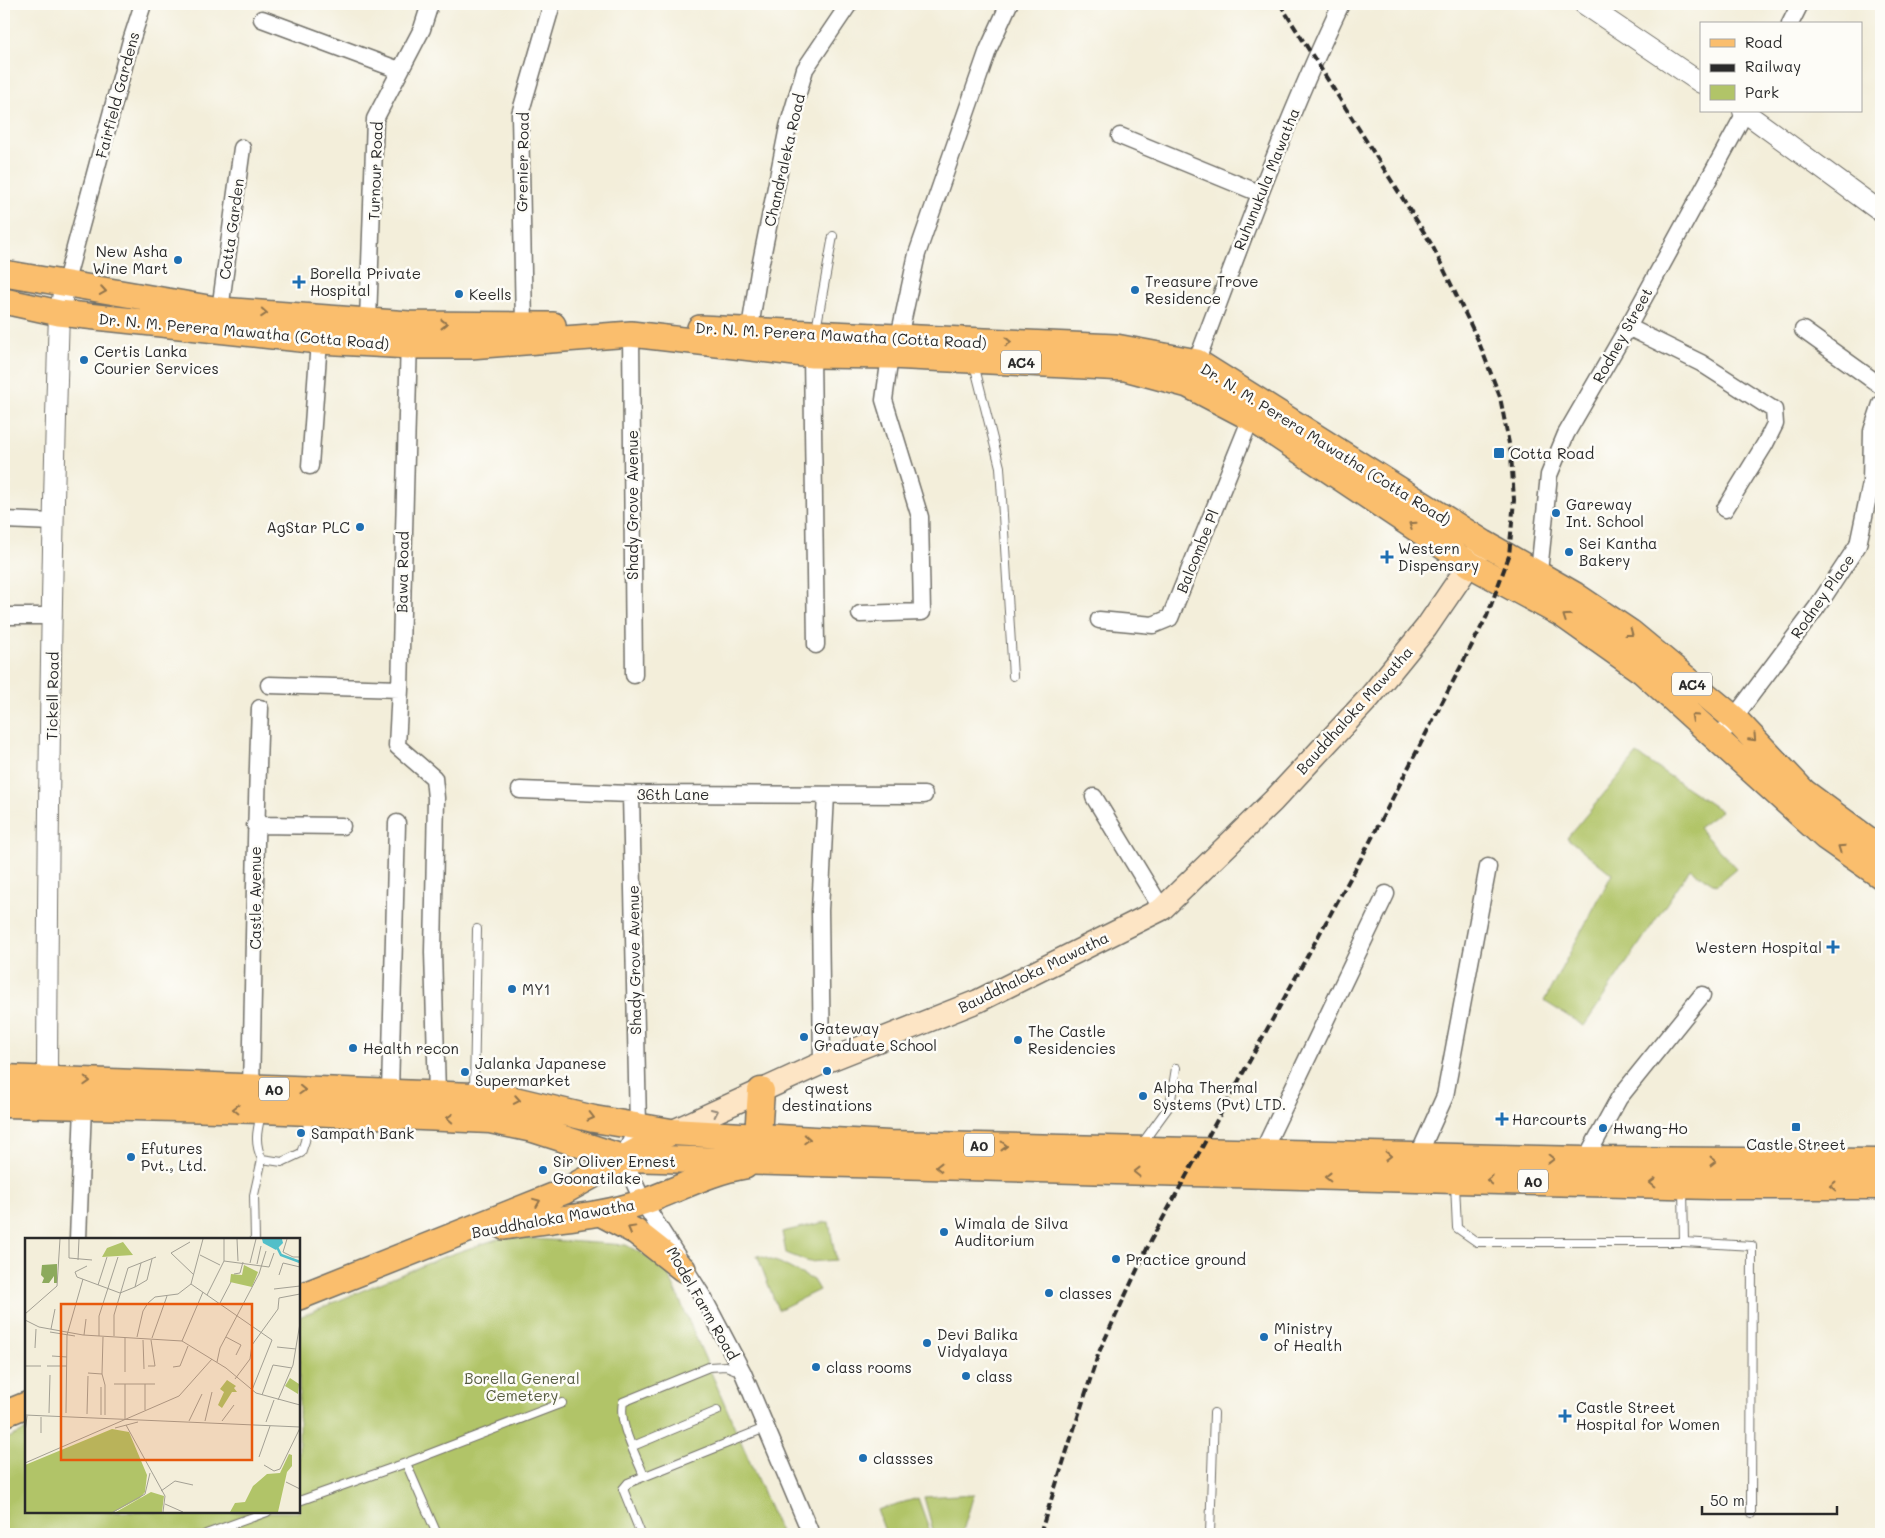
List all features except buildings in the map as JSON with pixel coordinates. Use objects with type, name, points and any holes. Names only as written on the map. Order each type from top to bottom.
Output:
[{"type":"highway","name":"A0","points":[[4,1078],[47,1079],[256,1099],[310,1112],[490,1120],[533,1129],[623,1158],[1455,1180],[1683,1173],[1881,1162]]},
{"type":"highway","points":[[758,1136],[761,1091]]},
{"type":"highway","name":"A0","points":[[4,1104],[83,1106],[390,1092],[437,1094],[519,1101],[594,1119],[671,1132],[889,1144],[1585,1160],[1683,1173],[1881,1186]]},
{"type":"main road","name":"Dr. N. M. Perera Mawatha (Cotta Road)","points":[[4,273],[65,285],[220,310],[368,321],[409,335],[470,346],[632,334],[894,347],[1116,347],[1192,373],[1484,543],[1538,572],[1630,632],[1735,719],[1804,792],[1880,845]]},
{"type":"main road","name":"Dr. N. M. Perera Mawatha (Cotta Road)","points":[[4,301],[59,313],[319,341],[524,325],[750,328],[814,344]]},
{"type":"main road","name":"Dr. N. M. Perera Mawatha (Cotta Road)","points":[[894,347],[973,360],[1192,373],[1251,418],[1471,565],[1563,615],[1642,671],[1718,738],[1824,837],[1881,876]]},
{"type":"main road","name":"Bauddhaloka Mawatha","points":[[300,1297],[563,1192],[671,1132],[822,1063],[978,1001],[1162,909],[1273,801],[1369,698],[1426,628],[1471,565],[1484,543]]},
{"type":"main road","name":"Bauddhaloka Mawatha","points":[[459,1234],[600,1212],[642,1202],[701,1177],[759,1163]]},
{"type":"main road","points":[[600,1212],[636,1232],[683,1269]]},
{"type":"main road","points":[[4,1414],[25,1404]]},
{"type":"street","name":"Fairfield Gardens","points":[[65,285],[143,4]]},
{"type":"street","name":"Turnour Road","points":[[368,321],[375,119],[422,29],[430,4]]},
{"type":"street","name":"Grenier Road","points":[[524,325],[520,114],[552,4]]},
{"type":"street","name":"Chandraleka Road","points":[[750,328],[759,272],[788,127],[805,69],[849,4]]},
{"type":"street","points":[[860,614],[922,612],[920,517],[884,400],[894,347],[916,254],[988,50],[1008,4]]},
{"type":"street","name":"Ruhunukula Mawatha","points":[[1192,373],[1259,193],[1315,59],[1341,4]]},
{"type":"street","points":[[1584,4],[1700,82]]},
{"type":"street","points":[[1791,22],[1800,4]]},
{"type":"street","points":[[262,19],[399,70]]},
{"type":"street","points":[[1745,112],[1881,212]]},
{"type":"street","name":"Rodney Street","points":[[1538,572],[1549,475],[1566,434],[1628,327],[1745,112]]},
{"type":"street","points":[[1120,136],[1259,193]]},
{"type":"street","name":"Cotta Garden","points":[[220,310],[242,148]]},
{"type":"street","name":"Tickell Road","points":[[47,1079],[54,616],[53,522],[59,313],[65,285]]},
{"type":"street","points":[[1628,327],[1701,363],[1774,410],[1775,424],[1766,444],[1725,509]]},
{"type":"street","points":[[1803,330],[1881,386]]},
{"type":"street","name":"Shady Grove Avenue","points":[[632,334],[634,675]]},
{"type":"street","name":"Bawa Road","points":[[409,335],[397,746],[434,778],[436,798],[433,952],[437,1094]]},
{"type":"street","points":[[310,466],[319,341]]},
{"type":"street","points":[[814,344],[816,645]]},
{"type":"street","name":"Rodney Place","points":[[1718,738],[1735,719],[1817,607],[1858,545],[1871,483],[1872,431],[1881,404]]},
{"type":"street","name":"Balcombe Pl","points":[[1099,620],[1153,624],[1170,618],[1251,418]]},
{"type":"street","points":[[4,520],[53,522]]},
{"type":"street","points":[[4,616],[54,616]]},
{"type":"street","points":[[269,686],[400,689]]},
{"type":"street","name":"Castle Avenue","points":[[256,1099],[255,825],[260,708]]},
{"type":"street","name":"36th Lane","points":[[520,790],[630,794],[924,795]]},
{"type":"street","name":"Shady Grove Avenue","points":[[630,794],[638,1126]]},
{"type":"street","points":[[822,1063],[820,910],[826,795]]},
{"type":"street","points":[[1094,797],[1162,909]]},
{"type":"street","points":[[390,1092],[397,823]]},
{"type":"street","points":[[255,825],[342,826]]},
{"type":"street","points":[[1418,1156],[1445,1096],[1488,867]]},
{"type":"street","points":[[1262,1153],[1386,894]]},
{"type":"street","points":[[1585,1160],[1619,1098],[1702,995]]},
{"type":"street","points":[[78,1238],[83,1106]]},
{"type":"street","points":[[623,1158],[638,1126]]},
{"type":"street","name":"Model Farm Road","points":[[623,1158],[642,1202],[683,1269],[703,1297],[743,1373],[764,1428],[810,1534]]},
{"type":"lane","points":[[814,344],[834,236]]},
{"type":"lane","points":[[973,360],[1000,467],[1013,676]]},
{"type":"lane","points":[[474,1096],[477,929]]},
{"type":"lane","points":[[1138,1149],[1170,1105],[1176,1068]]},
{"type":"lane","points":[[255,1238],[254,1194],[262,1158],[257,1150],[256,1099]]},
{"type":"lane","points":[[262,1158],[282,1162],[301,1152],[310,1112]]},
{"type":"lane","points":[[1683,1173],[1684,1242]]},
{"type":"lane","points":[[1455,1180],[1457,1228],[1476,1242],[1684,1242],[1752,1246],[1751,1514]]},
{"type":"lane","points":[[644,1476],[623,1420],[621,1411],[623,1402],[709,1367],[726,1366],[743,1373]]},
{"type":"lane","points":[[300,1501],[406,1463],[562,1403]]},
{"type":"lane","points":[[633,1446],[718,1411]]},
{"type":"lane","points":[[1210,1534],[1214,1413]]},
{"type":"lane","points":[[642,1534],[623,1489],[628,1483],[764,1428]]},
{"type":"lane","points":[[406,1463],[437,1534]]},
{"type":"lane","points":[[206,1534],[265,1513]]},
{"type":"green space","points":[[1637,754],[1721,811],[1698,828],[1736,868],[1716,885],[1690,869],[1584,1026],[1544,1001],[1612,874],[1567,838]]},
{"type":"green space","points":[[829,1222],[836,1260],[809,1262],[786,1253],[782,1232]]},
{"type":"green space","name":"Borella General Cemetery","points":[[503,1237],[626,1245],[665,1266],[781,1534],[4,1534],[4,1440],[25,1430],[25,1513],[300,1513],[300,1317],[443,1257]]},
{"type":"green space","points":[[757,1255],[780,1263],[813,1280],[819,1290],[778,1310]]},
{"type":"green space","points":[[974,1494],[962,1534],[934,1534],[924,1497]]},
{"type":"green space","points":[[918,1498],[931,1534],[886,1534],[877,1510]]},
{"type":"railway","points":[[1040,1534],[1099,1352],[1151,1240],[1363,855],[1487,616],[1509,556],[1514,500],[1511,454],[1500,397],[1478,340],[1432,245],[1280,4]]},
{"type":"place","name":"New Asha Wine Mart","points":[[178,260]]},
{"type":"place","name":"Borella Private Hospital","points":[[299,282]]},
{"type":"place","name":"Treasure Trove Residence","points":[[1135,290]]},
{"type":"place","name":"Keells","points":[[459,294]]},
{"type":"place","name":"Certis Lanka Courier Services","points":[[84,360]]},
{"type":"place","name":"Cotta Road","points":[[1499,453]]},
{"type":"place","name":"Gareway Int. School","points":[[1556,513]]},
{"type":"place","name":"AgStar PLC","points":[[360,527]]},
{"type":"place","name":"Sei Kantha Bakery","points":[[1569,552]]},
{"type":"place","name":"Western Dispensary","points":[[1387,557]]},
{"type":"place","name":"Western Hospital","points":[[1833,947]]},
{"type":"place","name":"MY1","points":[[512,989]]},
{"type":"place","name":"Gateway Graduate School","points":[[804,1037]]},
{"type":"place","name":"The Castle Residencies","points":[[1018,1040]]},
{"type":"place","name":"Health recon","points":[[353,1048]]},
{"type":"place","name":"qwest destinations","points":[[827,1071]]},
{"type":"place","name":"Jalanka Japanese Supermarket","points":[[465,1072]]},
{"type":"place","name":"Alpha Thermal Systems (Pvt) LTD.","points":[[1143,1096]]},
{"type":"place","name":"Harcourts","points":[[1502,1119]]},
{"type":"place","name":"Castle Street","points":[[1796,1127]]},
{"type":"place","name":"Hwang-Ho","points":[[1603,1128]]},
{"type":"place","name":"Sampath Bank","points":[[301,1133]]},
{"type":"place","name":"Efutures Pvt., Ltd.","points":[[131,1157]]},
{"type":"place","name":"Sir Oliver Ernest Goonatilake","points":[[543,1170]]},
{"type":"place","name":"Wimala de Silva Auditorium","points":[[944,1232]]},
{"type":"place","name":"Practice ground","points":[[1116,1259]]},
{"type":"place","name":"classes","points":[[1049,1293]]},
{"type":"place","name":"Ministry of Health","points":[[1264,1337]]},
{"type":"place","name":"Devi Balika Vidyalaya","points":[[927,1343]]},
{"type":"place","name":"class rooms","points":[[816,1367]]},
{"type":"place","name":"class","points":[[966,1376]]},
{"type":"place","name":"Castle Street Hospital for Women","points":[[1565,1416]]},
{"type":"place","name":"classses","points":[[863,1458]]}]
